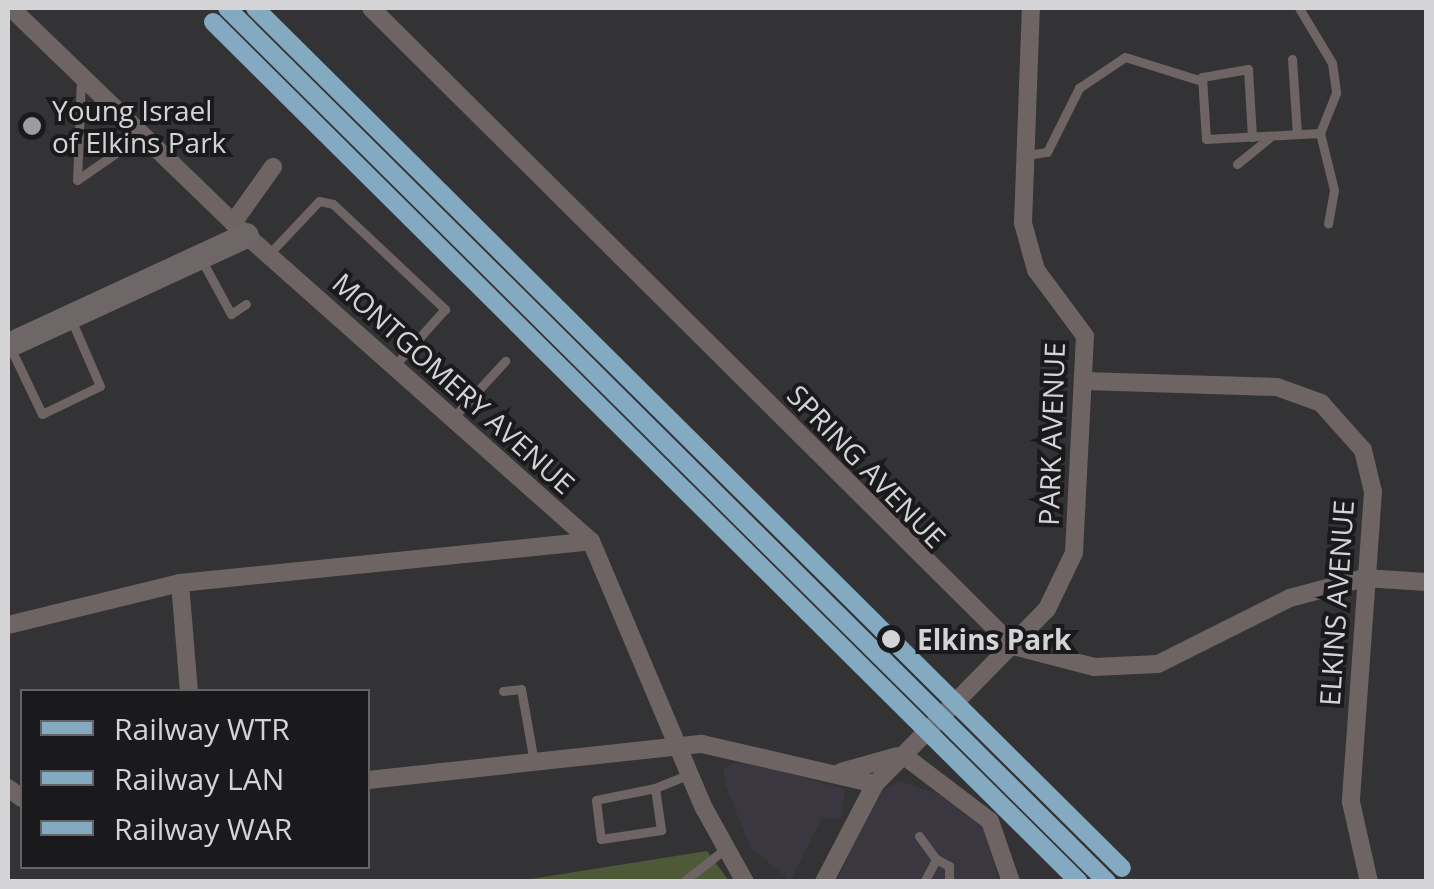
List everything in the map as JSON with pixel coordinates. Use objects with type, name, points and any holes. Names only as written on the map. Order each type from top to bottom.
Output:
[{"type":"street","name":"MONTGOMERY AVENUE","points":[[11,8],[239,229],[590,541],[690,774],[746,882]]},
{"type":"street","name":"PARK AVENUE","points":[[824,882],[874,784],[1048,609],[1074,553],[1086,382],[1084,336],[1026,244],[1031,8]]},
{"type":"street","name":"SPRING AVENUE","points":[[376,9],[1013,646]]},
{"type":"street","points":[[8,344],[200,256],[239,229],[273,167]]},
{"type":"street","name":"ELKINS AVENUE","points":[[1086,382],[1277,387],[1320,403],[1370,470],[1352,802],[1369,882]]},
{"type":"street","points":[[8,624],[180,583],[590,541]]},
{"type":"street","points":[[1013,646],[1094,666],[1158,664],[1290,598],[1364,578],[1426,582]]},
{"type":"street","points":[[180,583],[190,689]]},
{"type":"street","points":[[370,780],[678,746],[838,772],[874,784]]},
{"type":"street","points":[[838,772],[903,754],[990,821],[1011,882]]},
{"type":"lane","points":[[1299,8],[1332,64],[1336,93],[1320,133],[1333,178],[1328,223]]},
{"type":"lane","points":[[1026,156],[1047,152],[1079,88],[1125,57],[1202,81]]},
{"type":"lane","points":[[1292,59],[1297,134]]},
{"type":"lane","points":[[1202,81],[1215,70],[1248,70],[1252,137]]},
{"type":"lane","points":[[81,76],[73,104],[77,180],[142,135]]},
{"type":"lane","points":[[1202,81],[1206,139],[1320,133]]},
{"type":"lane","points":[[1237,164],[1271,136]]},
{"type":"lane","points":[[268,255],[319,201],[334,204],[445,309],[394,366]]},
{"type":"lane","points":[[200,256],[231,314],[246,304]]},
{"type":"lane","points":[[8,344],[42,414],[100,386],[69,316]]},
{"type":"lane","points":[[452,418],[505,361]]},
{"type":"lane","points":[[503,691],[521,689],[534,762]]},
{"type":"lane","points":[[656,788],[661,830],[601,839],[596,800],[656,788],[690,774]]},
{"type":"lane","points":[[919,836],[936,859],[948,866],[948,882]]},
{"type":"lane","points":[[683,882],[725,848]]},
{"type":"lane","points":[[924,882],[936,859]]},
{"type":"shaded area","points":[[743,761],[845,789],[841,819],[822,818],[790,881],[750,847],[726,787],[723,768]]},
{"type":"shaded area","points":[[900,781],[958,801],[983,825],[999,881],[836,882],[880,792]]},
{"type":"green space","points":[[707,851],[729,881],[512,882]]},
{"type":"rail line","name":"WTR","points":[[227,8],[1107,882]]},
{"type":"rail line","name":"WAR","points":[[255,8],[1122,868]]},
{"type":"rail line","name":"LAN","points":[[213,22],[1079,882]]},
{"type":"place","name":"Young Israel of Elkins Park","points":[[32,126]]},
{"type":"place","name":"Elkins Park","points":[[891,639]]}]
